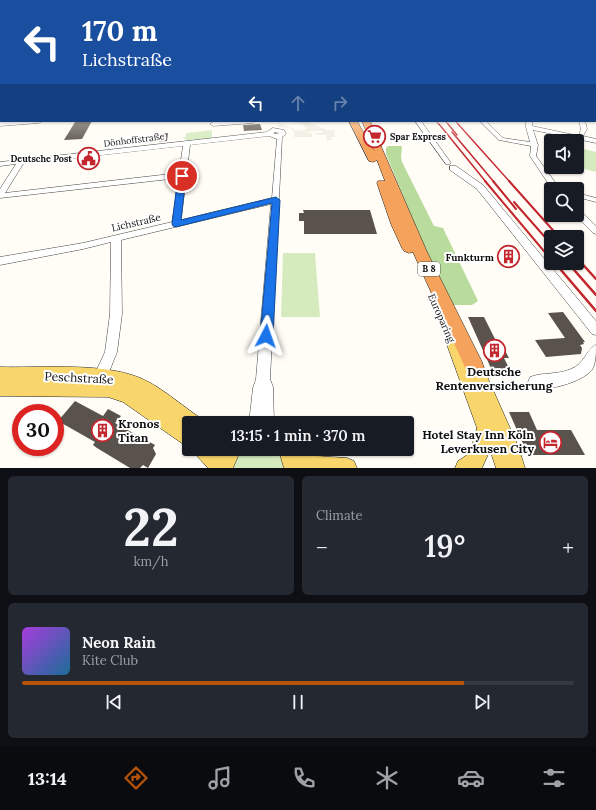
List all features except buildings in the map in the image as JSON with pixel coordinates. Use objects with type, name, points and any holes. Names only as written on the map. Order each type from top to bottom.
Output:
[{"type":"highway","points":[[354,122],[373,159]]},
{"type":"highway","name":"Europaring","points":[[359,122],[397,224],[425,279],[453,342]]},
{"type":"highway","name":"Europaring","points":[[366,122],[420,252],[476,368]]},
{"type":"highway","points":[[374,122],[378,129],[386,169]]},
{"type":"main road","name":"Europaring","points":[[453,342],[486,428]]},
{"type":"main road","name":"Europaring","points":[[476,368],[511,453],[515,468]]},
{"type":"main road","name":"Peschstraße","points":[[0,375],[80,376],[98,383],[108,389],[127,395],[182,433]]},
{"type":"main road","name":"Peschstraße","points":[[0,388],[98,383],[115,379],[132,384],[150,393],[183,416]]},
{"type":"main road","points":[[465,468],[477,460],[482,448],[486,428]]},
{"type":"main road","name":"B 8","points":[[486,428],[496,439],[506,468]]},
{"type":"main road","points":[[210,456],[217,463],[218,468]]},
{"type":"main road","points":[[223,468],[229,456]]},
{"type":"main road","points":[[290,457],[304,463],[319,466],[347,468]]},
{"type":"street","points":[[0,124],[27,122]]},
{"type":"street","points":[[213,124],[239,122]]},
{"type":"street","points":[[419,122],[450,166],[480,188],[596,330]]},
{"type":"street","points":[[484,122],[501,139],[535,145]]},
{"type":"street","points":[[582,122],[584,129],[583,134]]},
{"type":"street","points":[[551,182],[533,156],[535,145],[530,133],[529,124],[570,134]]},
{"type":"street","name":"Dönhoffstraße","points":[[0,164],[20,163],[270,134],[279,136],[280,139],[276,200]]},
{"type":"street","points":[[584,138],[596,141]]},
{"type":"street","points":[[176,224],[187,143]]},
{"type":"street","points":[[0,195],[20,163]]},
{"type":"street","points":[[0,195],[182,176]]},
{"type":"street","points":[[584,197],[596,201]]},
{"type":"street","points":[[257,416],[260,388],[263,379],[276,200]]},
{"type":"street","name":"Lichstraße","points":[[0,261],[83,246],[276,200]]},
{"type":"street","points":[[584,202],[596,201]]},
{"type":"street","points":[[584,219],[596,231]]},
{"type":"street","points":[[98,383],[111,352],[116,314],[116,238]]},
{"type":"street","points":[[535,382],[564,378],[578,373],[587,365],[596,351]]},
{"type":"street","points":[[263,379],[266,387],[267,416]]},
{"type":"green space","points":[[212,130],[212,138],[187,140],[183,137],[186,137],[186,133]]},
{"type":"green space","points":[[388,146],[402,146],[402,162],[434,226],[443,228],[478,301],[472,305],[450,305],[421,240],[386,154],[386,148]]},
{"type":"green space","points":[[584,149],[596,152],[596,172],[584,169]]},
{"type":"green space","points":[[283,253],[315,253],[320,317],[281,317]]},
{"type":"green space","points":[[238,456],[279,456],[284,468],[233,468]]},
{"type":"shaded area","points":[[297,122],[309,122],[327,130],[334,130],[335,137],[331,137],[332,140],[327,140],[326,135],[316,135],[315,133],[322,133],[322,131],[312,131],[307,133],[312,133],[312,137],[294,137],[294,132],[290,128],[278,127],[280,123],[298,131],[306,129],[306,127]]},
{"type":"railway","points":[[439,124],[486,182]]},
{"type":"railway","points":[[448,124],[457,135]]},
{"type":"railway","points":[[458,124],[510,182]]},
{"type":"railway","points":[[452,132],[494,182]]},
{"type":"railway","points":[[485,181],[544,251]]},
{"type":"railway","points":[[493,181],[516,209]]},
{"type":"railway","points":[[509,181],[553,230]]},
{"type":"railway","points":[[514,202],[544,236]]},
{"type":"railway","points":[[584,266],[596,279]]},
{"type":"railway","points":[[561,270],[596,311]]},
{"type":"railway","points":[[574,270],[596,295]]},
{"type":"place","name":"Spar Express","points":[[374,137]]},
{"type":"place","name":"Deutsche Post","points":[[88,159]]},
{"type":"place","name":"Funkturm","points":[[509,257]]},
{"type":"place","name":"Deutsche Rentenversicherung","points":[[494,351]]},
{"type":"place","name":"Kronos Titan","points":[[103,431]]},
{"type":"place","name":"Hotel Stay Inn Köln Leverkusen City","points":[[550,442]]},
{"type":"route","points":[[182,176],[176,224],[276,200],[266,336]]}]
